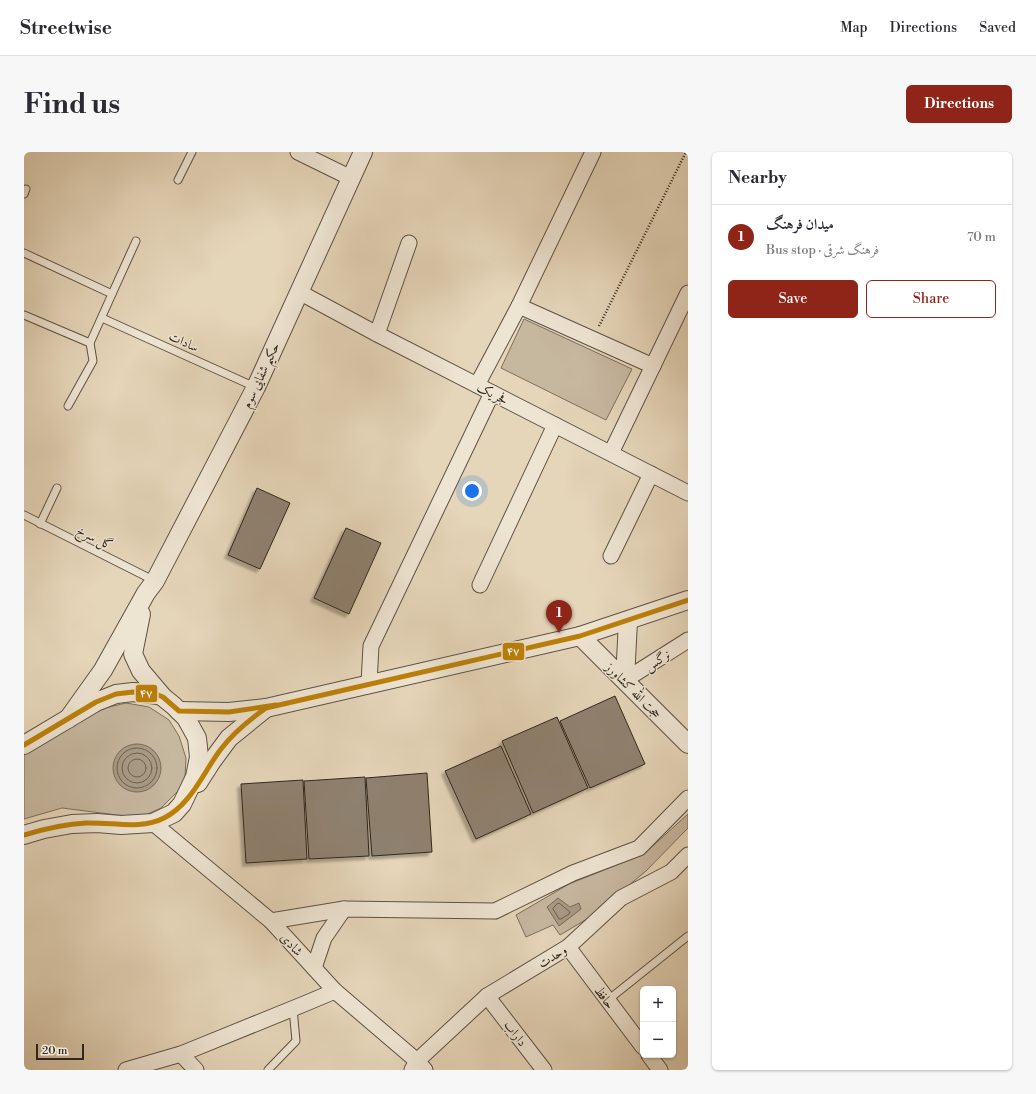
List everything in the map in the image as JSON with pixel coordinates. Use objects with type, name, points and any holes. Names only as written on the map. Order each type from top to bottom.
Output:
[{"type":"street","points":[[298,152],[351,178]]},
{"type":"street","name":"حکیم شفایی سوم","points":[[151,587],[256,387],[363,152]]},
{"type":"street","points":[[477,385],[519,306],[593,152]]},
{"type":"street","points":[[377,334],[410,243]]},
{"type":"street","name":"فجر یک","points":[[299,292],[377,334],[688,493]]},
{"type":"street","points":[[611,453],[688,293]]},
{"type":"street","points":[[519,306],[653,366]]},
{"type":"street","points":[[369,683],[371,646],[492,393]]},
{"type":"street","points":[[480,585],[555,425]]},
{"type":"street","points":[[611,556],[651,474]]},
{"type":"street","points":[[151,587],[136,636],[133,654],[141,671],[163,697],[186,718],[197,738],[199,757],[195,777],[182,804]]},
{"type":"street","points":[[68,719],[103,670],[151,587]]},
{"type":"street","points":[[179,711],[229,712],[266,708],[369,683],[580,636],[688,600]]},
{"type":"street","points":[[625,680],[628,620]]},
{"type":"street","name":"حجت الله کشاورز","points":[[580,636],[688,744]]},
{"type":"street","name":"نرگس","points":[[625,680],[688,640]]},
{"type":"street","points":[[24,745],[96,702],[116,694],[133,692],[163,697]]},
{"type":"street","points":[[24,835],[44,829],[72,824],[153,824],[174,813],[194,790],[212,761],[229,738],[266,708]]},
{"type":"street","points":[[271,921],[344,909],[495,911],[573,873],[639,848],[688,798]]},
{"type":"street","name":"شادی","points":[[153,824],[271,921],[335,990],[418,1067]]},
{"type":"street","name":"وحدت","points":[[418,1067],[487,996],[568,947],[621,898],[671,872],[688,855]]},
{"type":"street","points":[[314,968],[324,938],[344,909]]},
{"type":"street","name":"حافظ","points":[[568,947],[640,1043]]},
{"type":"street","points":[[126,1070],[181,1054],[335,990]]},
{"type":"street","name":"داراب","points":[[487,996],[544,1070]]},
{"type":"street","points":[[181,1054],[196,1070]]},
{"type":"street","points":[[651,1058],[660,1070]]},
{"type":"lane","points":[[178,180],[192,152]]},
{"type":"lane","points":[[68,406],[93,361],[90,343],[136,241]]},
{"type":"lane","points":[[24,253],[112,294]]},
{"type":"lane","points":[[24,315],[90,343]]},
{"type":"lane","name":"سادات","points":[[102,318],[256,387]]},
{"type":"lane","points":[[40,524],[57,488]]},
{"type":"lane","name":"گل سرخ","points":[[24,516],[151,587]]},
{"type":"lane","points":[[608,1000],[688,936]]},
{"type":"lane","points":[[268,1070],[296,1041],[293,1008]]},
{"type":"path","points":[[592,339],[686,152]]},
{"type":"shaded area","points":[[524,319],[632,369],[606,420],[501,368]]},
{"type":"shaded area","points":[[126,703],[149,707],[169,720],[179,736],[186,758],[185,777],[180,789],[161,808],[141,817],[62,808],[24,819],[24,755],[75,724],[105,708]]},
{"type":"shaded area","points":[[688,814],[688,828],[646,871],[592,916],[560,935],[553,925],[526,937],[516,915],[569,884],[644,854]]},
{"type":"water","points":[[137,744],[146,746],[154,751],[159,759],[161,768],[159,777],[154,785],[146,790],[137,792],[128,790],[120,785],[115,777],[113,768],[115,759],[120,751],[128,746]]},
{"type":"water","points":[[558,898],[570,907],[579,903],[581,909],[559,926],[547,907]]},
{"type":"building","points":[[257,488],[290,503],[260,569],[228,555]]},
{"type":"building","points":[[346,528],[381,543],[349,614],[314,598]]},
{"type":"building","points":[[615,696],[645,764],[590,788],[560,721]]},
{"type":"building","points":[[557,717],[588,788],[533,813],[502,741]]},
{"type":"building","points":[[501,746],[531,814],[476,839],[445,771]]},
{"type":"building","points":[[427,773],[432,852],[372,856],[366,778]]},
{"type":"building","points":[[365,777],[369,856],[309,859],[304,781]]},
{"type":"building","points":[[303,780],[307,859],[246,863],[241,784]]},
{"type":"transit line","name":"۴۷","points":[[24,835],[70,824],[96,823],[136,825],[155,822],[164,818],[182,805],[231,737],[266,708],[580,636],[688,600]]},
{"type":"transit line","name":"۴۷","points":[[24,745],[96,702],[116,694],[133,692],[158,695],[163,697],[179,711],[229,712],[276,705]]},
{"type":"place","name":"میدان فرهنگ","points":[[559,633]]}]
